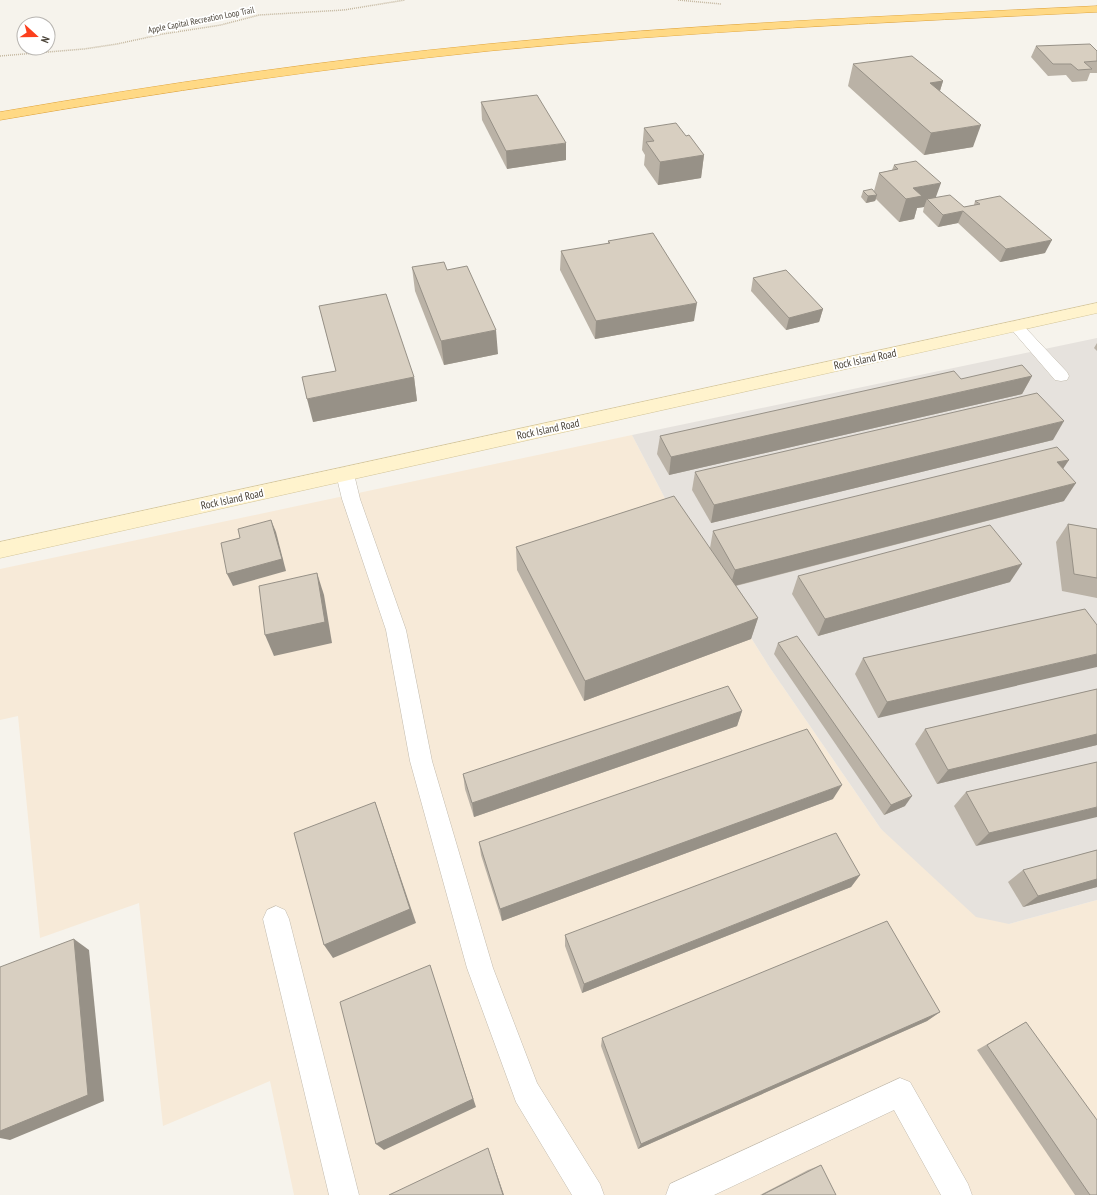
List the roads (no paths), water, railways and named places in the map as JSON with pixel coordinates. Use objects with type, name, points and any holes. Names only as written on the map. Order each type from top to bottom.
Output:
[{"type":"highway","points":[[698,31],[839,16],[1020,2]]},
{"type":"highway","points":[[0,116],[90,101],[330,66],[540,43],[698,31],[1097,8]]},
{"type":"main road","name":"Rock Island Road","points":[[0,550],[1097,308]]},
{"type":"lane","points":[[1016,326],[1061,376]]},
{"type":"lane","points":[[345,474],[351,499],[396,630],[421,761],[480,968],[526,1092],[589,1195]]},
{"type":"lane","points":[[276,919],[344,1195]]},
{"type":"lane","points":[[681,1195],[900,1092],[957,1195]]}]
